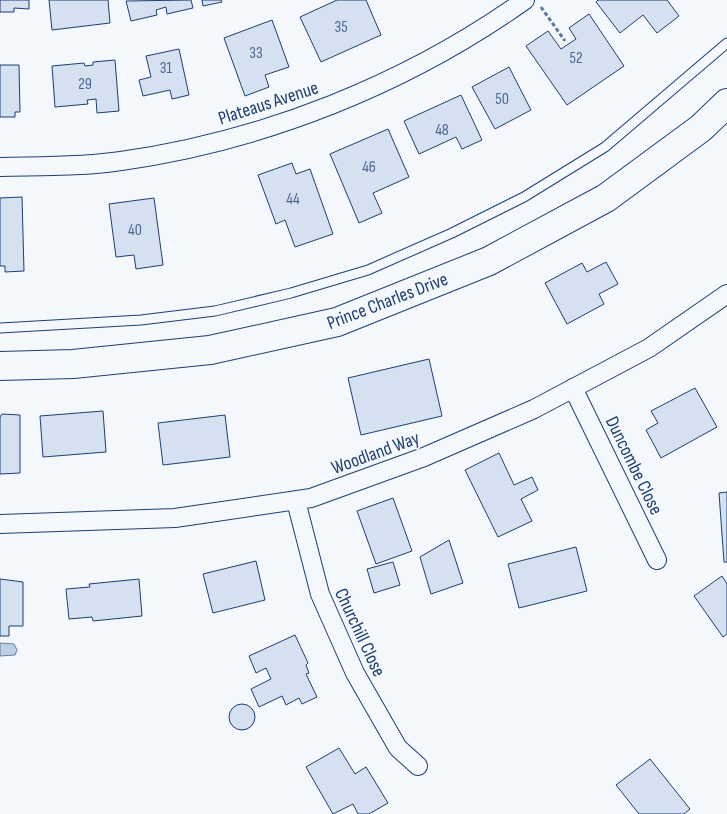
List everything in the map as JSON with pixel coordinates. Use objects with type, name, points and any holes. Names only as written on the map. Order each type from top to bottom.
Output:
[{"type":"highway","name":"Prince Charles Drive","points":[[0,366],[73,364],[210,350],[337,322],[489,261],[606,198],[702,128],[727,103]]},
{"type":"street","name":"Plateaus Avenue","points":[[0,166],[83,165],[120,161],[179,151],[286,120],[382,83],[429,60],[525,0]]},
{"type":"street","name":"Woodland Way","points":[[0,524],[176,518],[311,498],[424,457],[534,409],[649,348],[727,294]]},
{"type":"street","name":"Duncombe Close","points":[[573,388],[657,560]]},
{"type":"street","name":"Churchill Close","points":[[296,501],[320,594],[355,673],[398,748],[418,766]]},
{"type":"lane","points":[[0,328],[141,320],[215,312],[291,293],[368,270],[452,233],[524,197],[605,147],[727,43]]},
{"type":"path","points":[[536,0],[564,41]]},
{"type":"water","points":[[0,643],[14,644],[17,650],[15,655],[0,656]]},
{"type":"building","points":[[0,0],[29,0],[29,9],[14,8],[14,12],[0,12]]},
{"type":"building","points":[[49,0],[108,0],[110,23],[52,30]]},
{"type":"building","points":[[191,0],[193,8],[167,14],[166,7],[156,10],[157,15],[131,21],[126,1]]},
{"type":"building","points":[[202,0],[221,0],[222,2],[203,6]]},
{"type":"building","points":[[337,0],[366,0],[381,35],[321,62],[300,17]]},
{"type":"building","points":[[598,0],[667,0],[679,16],[657,33],[643,15],[620,33],[596,2]]},
{"type":"building","points":[[589,14],[624,66],[567,105],[526,46],[548,31],[561,49],[576,39],[569,28]]},
{"type":"building","points":[[272,20],[289,67],[265,75],[269,87],[245,96],[224,38]]},
{"type":"building","points":[[179,49],[189,95],[172,99],[170,90],[143,96],[139,80],[151,77],[146,56]]},
{"type":"building","points":[[115,60],[119,111],[97,113],[96,99],[87,100],[88,104],[55,107],[52,66],[84,63],[85,66],[93,65],[93,62]]},
{"type":"building","points":[[0,65],[19,65],[20,112],[15,112],[15,117],[0,117]]},
{"type":"building","points":[[509,67],[531,110],[495,129],[472,87]]},
{"type":"building","points":[[461,95],[482,140],[462,149],[456,137],[419,154],[404,121]]},
{"type":"building","points":[[388,129],[409,177],[373,193],[382,213],[359,223],[330,154]]},
{"type":"building","points":[[292,163],[296,174],[310,169],[333,234],[295,247],[285,220],[276,224],[258,175]]},
{"type":"building","points":[[22,197],[24,271],[5,272],[5,266],[0,266],[0,198]]},
{"type":"building","points":[[154,198],[163,265],[136,269],[134,255],[116,257],[109,204]]},
{"type":"building","points":[[606,262],[618,284],[599,294],[604,304],[567,324],[545,283],[582,263],[587,272]]},
{"type":"building","points":[[429,359],[442,416],[361,435],[348,378]]},
{"type":"building","points":[[695,388],[717,427],[661,458],[646,430],[658,423],[651,411]]},
{"type":"building","points":[[103,411],[106,452],[43,457],[40,416]]},
{"type":"building","points":[[2,414],[20,415],[20,473],[0,474],[0,417]]},
{"type":"building","points":[[225,415],[230,457],[163,465],[158,423]]},
{"type":"building","points":[[499,453],[514,485],[532,477],[538,490],[521,499],[532,521],[498,537],[465,470]]},
{"type":"building","points":[[727,492],[727,562],[724,562],[719,493]]},
{"type":"building","points":[[393,498],[412,551],[376,564],[357,511]]},
{"type":"building","points":[[449,540],[463,583],[431,594],[420,557]]},
{"type":"building","points":[[576,547],[587,591],[519,608],[508,564]]},
{"type":"building","points":[[256,561],[265,600],[213,613],[203,574]]},
{"type":"building","points":[[393,562],[400,585],[374,593],[367,569]]},
{"type":"building","points":[[722,576],[727,584],[727,634],[723,637],[694,596]]},
{"type":"building","points":[[0,579],[23,582],[23,626],[9,626],[9,636],[0,636]]},
{"type":"building","points":[[139,579],[142,616],[93,621],[92,617],[69,619],[66,589],[90,587],[89,584]]},
{"type":"building","points":[[295,635],[308,663],[306,665],[309,673],[306,674],[317,697],[302,704],[299,698],[286,705],[282,696],[259,707],[251,689],[271,679],[266,668],[256,673],[249,656]]},
{"type":"building","points":[[242,704],[251,708],[255,717],[251,726],[242,730],[233,726],[229,717],[233,708]]},
{"type":"building","points":[[339,748],[355,774],[366,767],[388,803],[369,814],[358,814],[353,804],[333,814],[306,767]]},
{"type":"building","points":[[650,759],[690,809],[684,814],[639,814],[616,785]]}]
